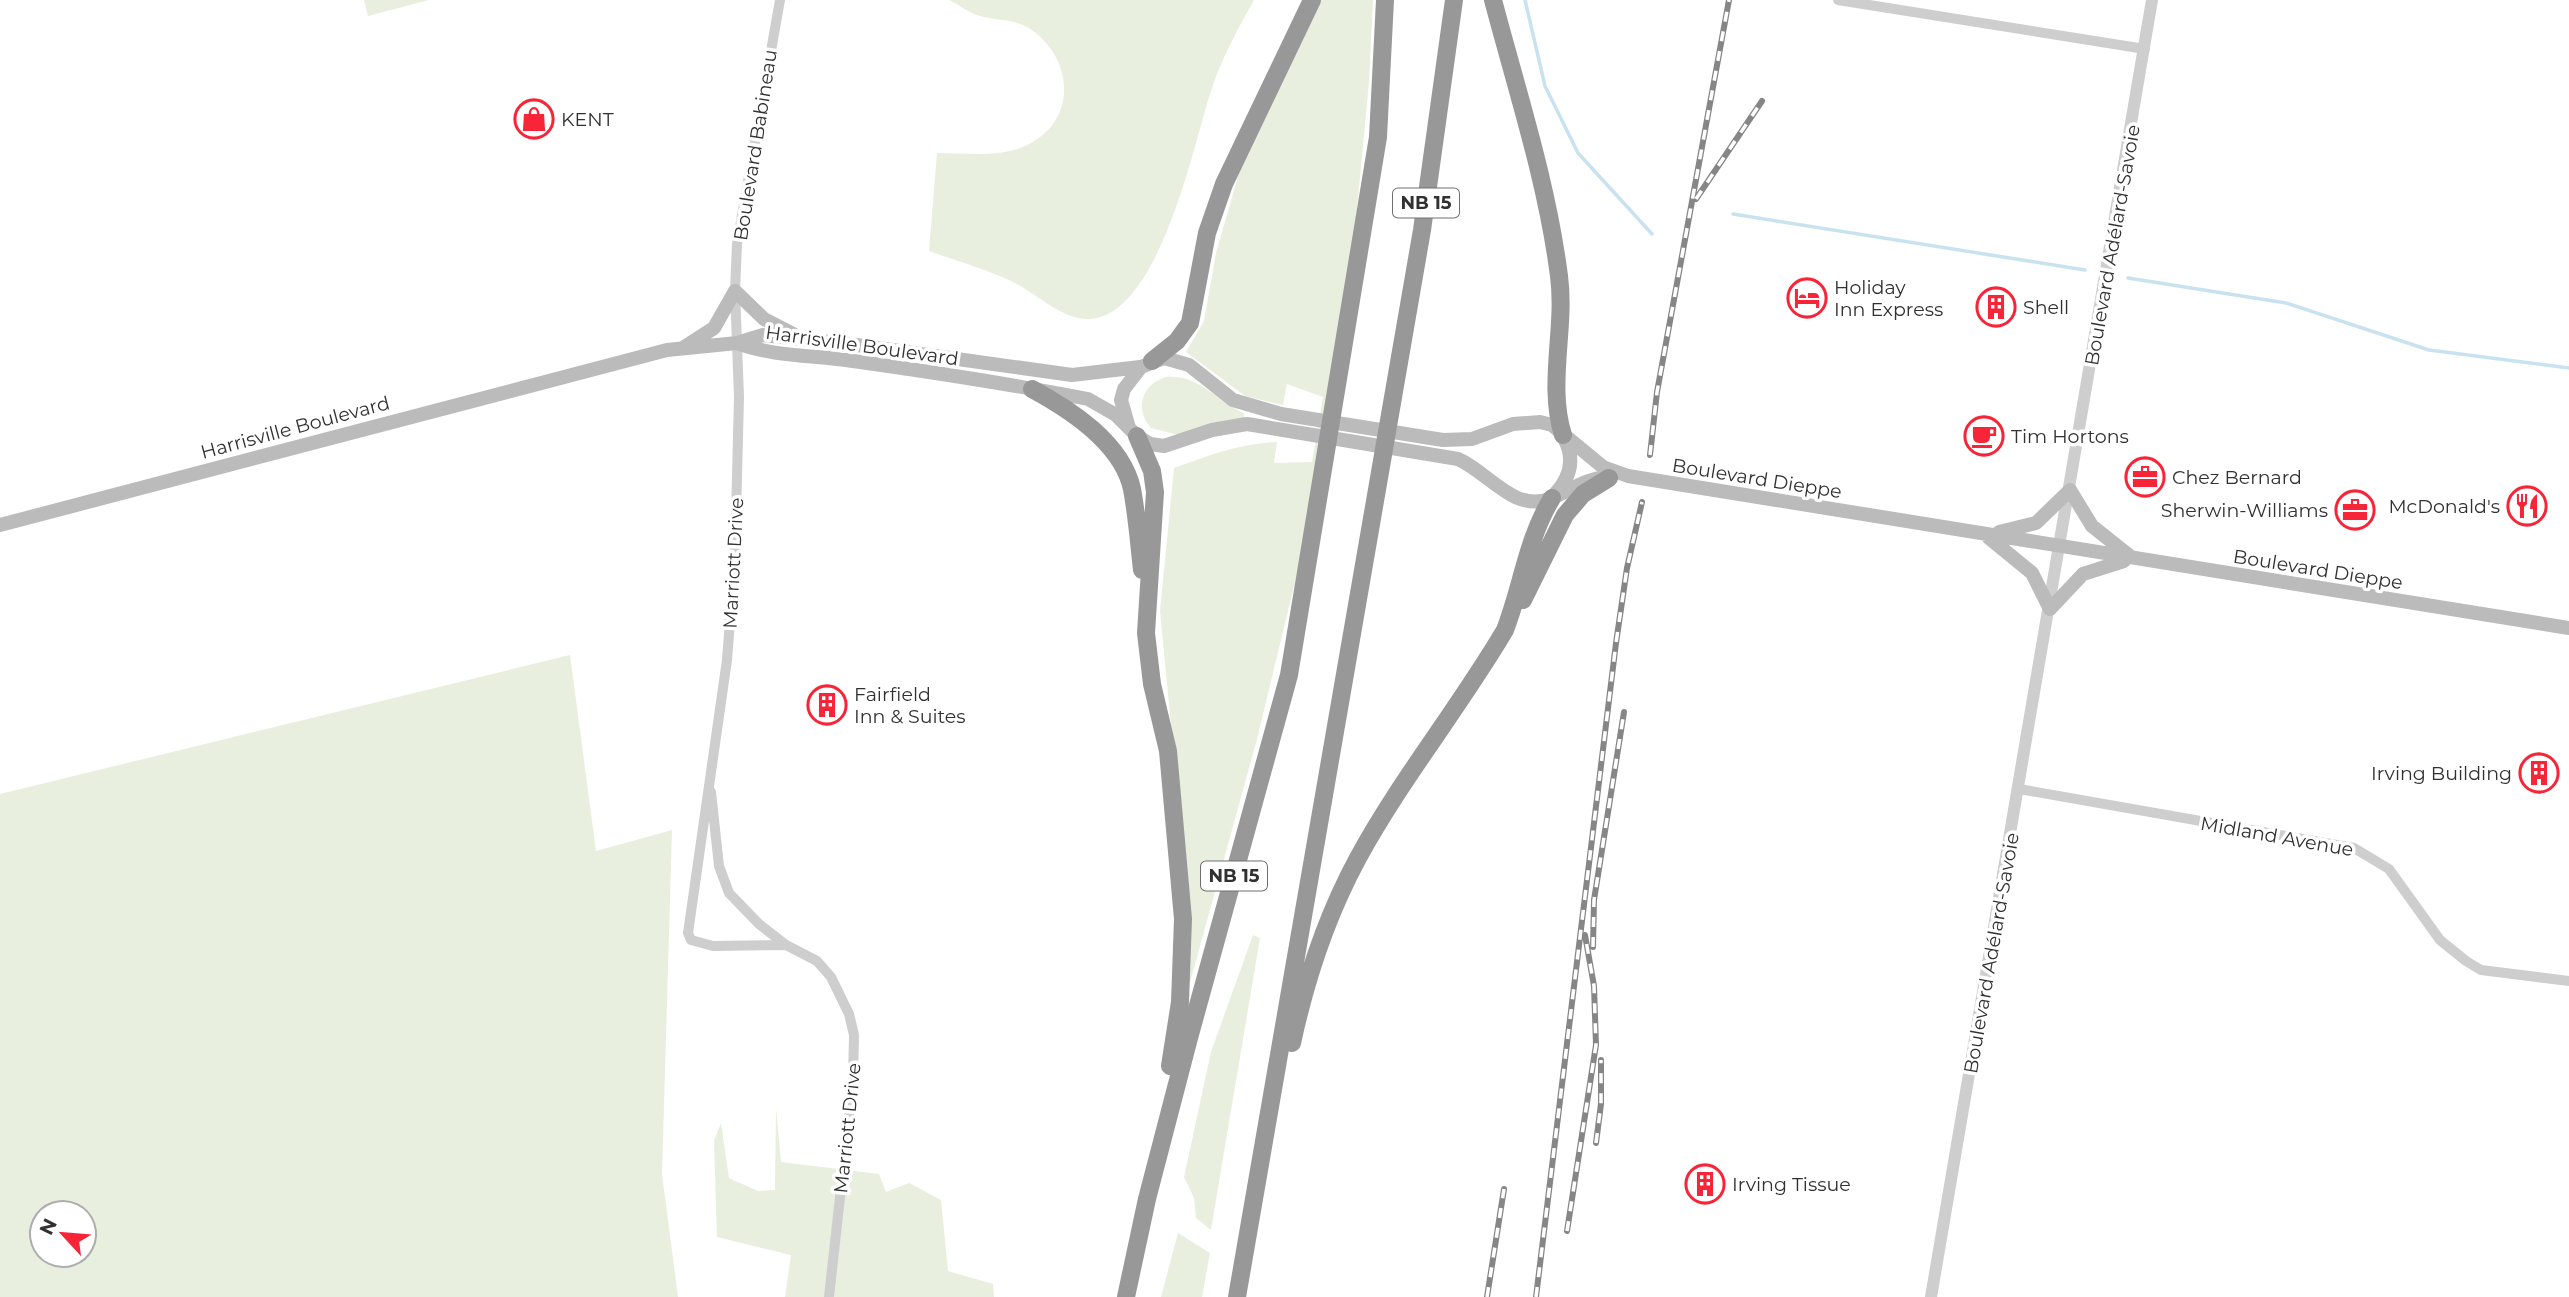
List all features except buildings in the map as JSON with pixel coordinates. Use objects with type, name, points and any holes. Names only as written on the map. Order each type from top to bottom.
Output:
[{"type":"highway","points":[[1146,364],[1177,341],[1190,323],[1207,233],[1224,184],[1312,0]]},
{"type":"highway","name":"NB 15","points":[[1126,1297],[1147,1199],[1289,675],[1378,137],[1385,0]]},
{"type":"highway","name":"NB 15","points":[[1237,1297],[1422,230],[1454,0]]},
{"type":"highway","points":[[1493,0],[1543,188],[1556,252],[1560,305],[1558,405],[1563,435]]},
{"type":"highway","points":[[1032,389],[1059,403],[1097,433],[1119,458],[1132,487],[1146,601]]},
{"type":"highway","points":[[1133,432],[1152,471],[1155,492],[1146,633],[1152,684],[1168,751],[1183,919],[1176,1034],[1147,1199]]},
{"type":"highway","points":[[1245,1248],[1302,998],[1326,925],[1359,857],[1505,630],[1566,516],[1583,494],[1609,478]]},
{"type":"highway","points":[[1505,630],[1516,601],[1532,536],[1552,498]]},
{"type":"main road","points":[[682,349],[714,327],[735,291],[764,319],[804,338]]},
{"type":"main road","name":"Harrisville Boulevard","points":[[737,343],[763,335],[804,338],[1072,376],[1177,360],[1189,365],[1233,400],[1280,421],[1441,448]]},
{"type":"main road","points":[[682,349],[737,343]]},
{"type":"main road","name":"Harrisville Boulevard","points":[[737,343],[764,353],[804,354],[1032,389],[1095,402],[1116,415],[1150,444],[1164,446],[1228,426],[1280,421]]},
{"type":"main road","name":"Harrisville Boulevard","points":[[0,525],[682,349]]},
{"type":"main road","points":[[1133,432],[1121,400],[1131,377],[1146,364]]},
{"type":"main road","points":[[1441,448],[1528,421],[1552,425],[1602,467],[1628,476]]},
{"type":"main road","points":[[1552,498],[1569,474],[1571,460],[1563,435]]},
{"type":"main road","points":[[1441,448],[1473,466],[1500,488],[1525,501],[1552,498],[1588,481],[1628,476]]},
{"type":"main road","name":"Boulevard Dieppe","points":[[1628,476],[2569,628]]},
{"type":"main road","points":[[1983,534],[2022,529],[2036,523],[2070,490],[2092,526],[2133,559]]},
{"type":"main road","points":[[1983,534],[2032,573],[2050,609],[2083,574],[2133,559]]},
{"type":"street","name":"Boulevard Babineau","points":[[737,343],[737,244],[780,0]]},
{"type":"street","points":[[1838,0],[2145,49]]},
{"type":"street","name":"Boulevard Adélard-Savoie","points":[[1931,1297],[2050,609],[2053,546],[2070,490],[2152,0]]},
{"type":"street","name":"Marriott Drive","points":[[737,343],[739,397],[735,556],[727,660],[688,933],[691,940],[713,946],[786,945]]},
{"type":"street","name":"Marriott Drive","points":[[709,781],[719,866],[729,893],[759,924],[786,945],[817,961],[831,977],[849,1014],[853,1035],[853,1079],[828,1297]]},
{"type":"street","name":"Midland Avenue","points":[[2019,789],[2354,848],[2389,869],[2440,940],[2466,961],[2481,970],[2569,981]]},
{"type":"green space","points":[[364,0],[429,0],[368,16]]},
{"type":"green space","points":[[949,0],[1254,0],[1215,79],[1182,190],[1150,267],[1129,297],[1105,315],[1078,318],[1069,315],[1013,282],[929,251],[937,153],[995,153],[1027,145],[1055,121],[1062,106],[1064,90],[1056,58],[1047,44],[1033,31],[1012,22],[977,15]]},
{"type":"green space","points":[[1318,0],[1373,0],[1369,82],[1352,261],[1304,545],[1256,743],[1189,986],[1172,735],[1160,611],[1174,468],[1237,448],[1277,442],[1274,463],[1312,462],[1323,397],[1287,384],[1283,405],[1245,396],[1186,352],[1204,321],[1216,253],[1241,166]]},
{"type":"green space","points":[[1166,377],[1178,377],[1198,384],[1244,413],[1244,418],[1178,435],[1151,428],[1143,413],[1143,398],[1151,385]]},
{"type":"green space","points":[[570,655],[596,851],[672,830],[662,1174],[678,1297],[0,1297],[0,794]]},
{"type":"green space","points":[[1253,935],[1260,938],[1211,1230],[1196,1218],[1194,1198],[1184,1177],[1211,1052]]},
{"type":"green space","points":[[776,1108],[781,1162],[879,1174],[886,1192],[909,1183],[941,1200],[948,1271],[993,1284],[994,1297],[785,1297],[791,1255],[717,1237],[714,1141],[721,1123],[729,1178],[758,1191],[775,1190]]},
{"type":"green space","points":[[1178,1233],[1210,1253],[1202,1297],[1161,1297]]},
{"type":"waterway","points":[[1525,0],[1545,86],[1578,153],[1652,234]]},
{"type":"waterway","points":[[1733,214],[2085,270]]},
{"type":"waterway","points":[[2128,278],[2286,303],[2429,350],[2569,368]]},
{"type":"railway","points":[[1650,455],[1657,392],[1729,0]]},
{"type":"railway","points":[[1696,199],[1762,101]]},
{"type":"railway","points":[[1536,1297],[1616,643],[1627,568],[1642,502]]},
{"type":"railway","points":[[1593,947],[1594,900],[1624,712]]},
{"type":"railway","points":[[1567,1231],[1596,1045],[1594,986],[1585,935]]},
{"type":"railway","points":[[1596,1143],[1601,1104],[1601,1060]]},
{"type":"railway","points":[[1487,1297],[1504,1189]]},
{"type":"place","name":"KENT","points":[[534,119]]},
{"type":"place","name":"Holiday Inn Express","points":[[1807,298]]},
{"type":"place","name":"Shell","points":[[1996,307]]},
{"type":"place","name":"Tim Hortons","points":[[1984,436]]},
{"type":"place","name":"Chez Bernard","points":[[2145,477]]},
{"type":"place","name":"McDonald's","points":[[2527,506]]},
{"type":"place","name":"Sherwin-Williams","points":[[2355,510]]},
{"type":"place","name":"Fairfield Inn & Suites","points":[[827,705]]},
{"type":"place","name":"Irving Building","points":[[2539,773]]},
{"type":"place","name":"Irving Tissue","points":[[1705,1184]]}]
